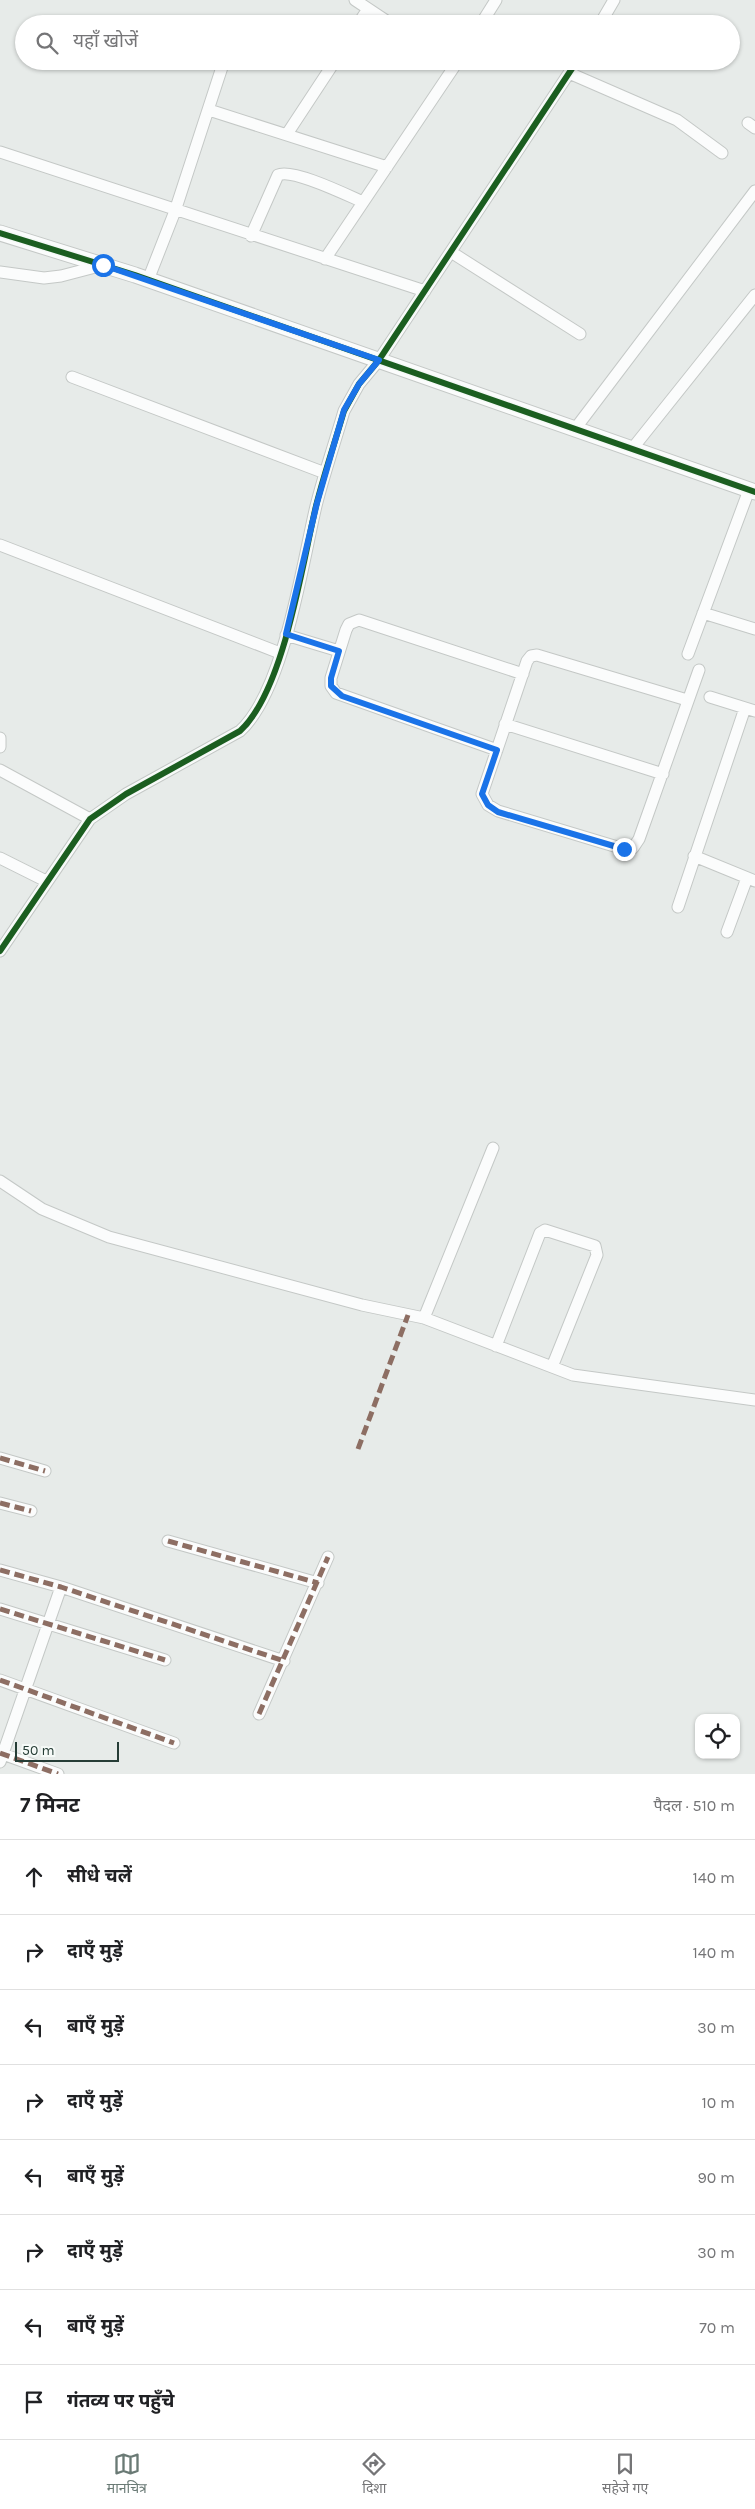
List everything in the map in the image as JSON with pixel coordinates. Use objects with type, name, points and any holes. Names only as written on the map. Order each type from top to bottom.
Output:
[{"type":"street","points":[[355,0],[377,15]]},
{"type":"street","points":[[487,15],[496,0]]},
{"type":"street","points":[[605,15],[614,0]]},
{"type":"street","points":[[364,15],[368,9]]},
{"type":"street","points":[[148,280],[174,211],[221,70]]},
{"type":"street","points":[[287,134],[329,70]]},
{"type":"street","points":[[325,259],[450,70]]},
{"type":"street","points":[[0,951],[90,819],[126,794],[240,731],[262,704],[286,634],[326,473],[344,410],[359,384],[379,360],[571,70]]},
{"type":"street","points":[[569,73],[677,120],[722,154]]},
{"type":"street","points":[[209,110],[387,166]]},
{"type":"street","points":[[0,152],[174,211],[425,291]]},
{"type":"street","points":[[251,236],[278,175],[281,173],[294,175],[363,202]]},
{"type":"street","points":[[575,429],[755,191]]},
{"type":"street","points":[[0,233],[148,280],[752,491],[688,654]]},
{"type":"street","points":[[451,252],[580,334]]},
{"type":"street","points":[[0,272],[44,278],[103,265]]},
{"type":"street","points":[[632,449],[755,295]]},
{"type":"street","points":[[72,377],[326,473]]},
{"type":"street","points":[[0,545],[280,653]]},
{"type":"street","points":[[703,613],[755,629]]},
{"type":"street","points":[[497,750],[336,692],[331,686],[331,678],[339,651],[349,624],[359,620],[523,674]]},
{"type":"street","points":[[286,634],[339,651]]},
{"type":"street","points":[[687,700],[537,655],[531,656],[527,661],[482,794],[488,805],[498,812],[624,849],[633,848],[637,844],[663,774],[687,700],[699,670]]},
{"type":"street","points":[[678,907],[694,856],[750,710],[710,697]]},
{"type":"street","points":[[506,724],[663,774]]},
{"type":"street","points":[[0,738],[0,746]]},
{"type":"street","points":[[0,770],[90,819]]},
{"type":"street","points":[[694,856],[751,880],[727,932]]},
{"type":"street","points":[[0,858],[46,881]]},
{"type":"street","points":[[424,1318],[493,1148]]},
{"type":"street","points":[[2,1187],[42,1208],[109,1237],[362,1305],[424,1318],[552,1367],[592,1379],[755,1400]]},
{"type":"street","points":[[496,1346],[540,1233],[545,1230],[595,1246],[597,1255],[552,1367]]},
{"type":"street","points":[[0,1458],[45,1471]]},
{"type":"street","points":[[0,1503],[32,1511]]},
{"type":"street","points":[[168,1542],[318,1583]]},
{"type":"street","points":[[259,1714],[284,1661],[328,1557]]},
{"type":"street","points":[[0,1570],[61,1587],[284,1661]]},
{"type":"street","points":[[58,1774],[1,1756],[61,1587]]},
{"type":"street","points":[[0,1609],[165,1660]]},
{"type":"street","points":[[0,1680],[174,1743]]},
{"type":"marked path","points":[[358,1449],[408,1315]]},
{"type":"marked path","points":[[0,1458],[45,1471]]},
{"type":"marked path","points":[[0,1503],[31,1511]]},
{"type":"marked path","points":[[168,1541],[318,1583]]},
{"type":"marked path","points":[[259,1714],[328,1557]]},
{"type":"marked path","points":[[0,1570],[61,1587],[284,1661]]},
{"type":"marked path","points":[[0,1609],[165,1660]]},
{"type":"marked path","points":[[0,1680],[174,1743]]},
{"type":"marked path","points":[[0,1753],[58,1774]]},
{"type":"cycle path","points":[[0,951],[90,819],[126,794],[240,731],[255,712],[280,658],[297,593],[316,506],[344,411],[359,384],[379,360],[571,70]]},
{"type":"cycle path","points":[[0,233],[135,275],[755,492]]},
{"type":"route","points":[[103,265],[379,360],[359,384],[344,410],[317,503],[286,634],[339,651],[331,678],[331,686],[342,696],[497,750],[482,794],[484,801],[498,812],[624,849]]}]
